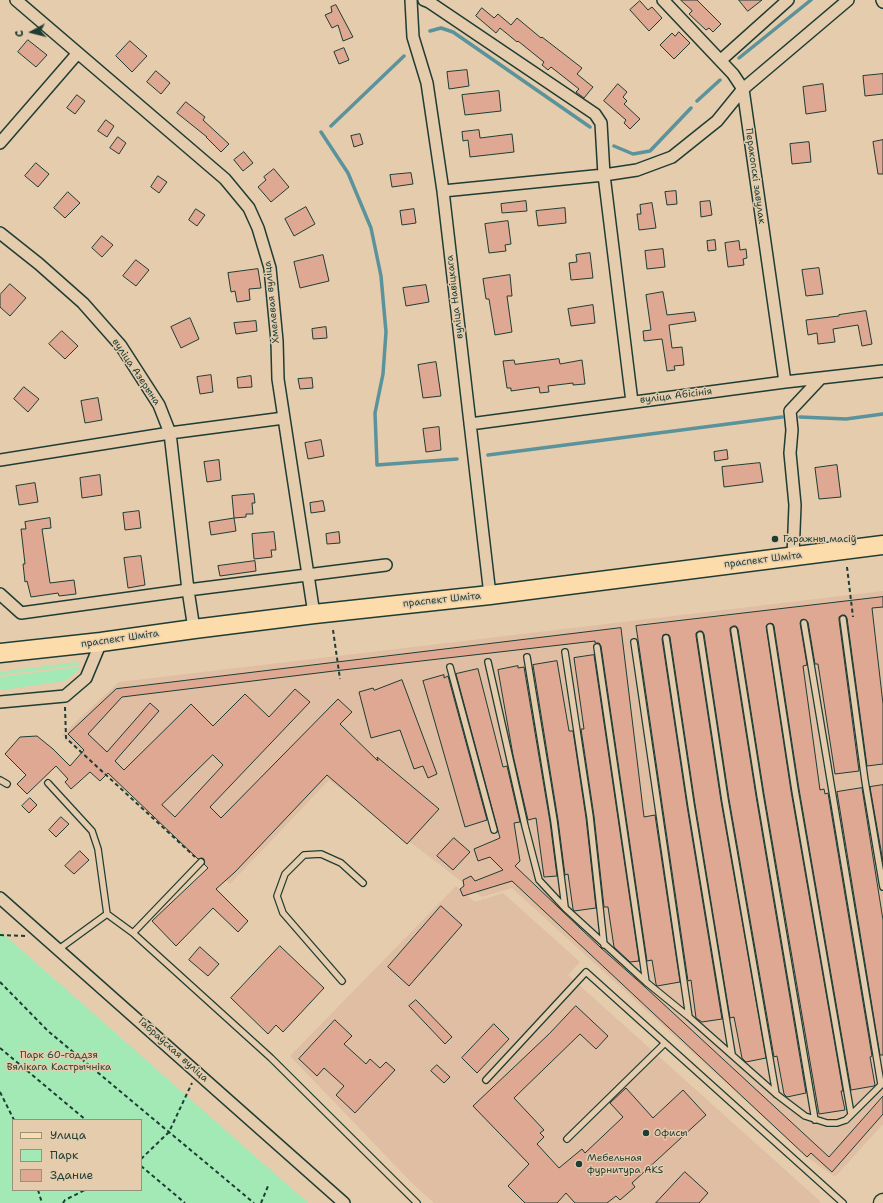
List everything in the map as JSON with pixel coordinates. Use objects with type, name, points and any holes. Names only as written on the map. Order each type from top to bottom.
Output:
[{"type":"main road","name":"праспект Шміта","points":[[0,653],[101,642],[314,614],[490,595],[883,545]]},
{"type":"street","name":"Хмелевая вуліца","points":[[16,0],[77,54],[225,179],[249,208],[258,228],[270,268],[277,341],[278,379],[314,614]]},
{"type":"street","name":"вуліца Навіцкага","points":[[411,0],[413,37],[427,83],[443,191],[490,595]]},
{"type":"street","points":[[424,0],[595,114],[601,123],[604,175],[632,402]]},
{"type":"street","name":"Перакопскі завулак","points":[[663,0],[734,74],[743,89],[785,382]]},
{"type":"street","points":[[721,60],[788,0]]},
{"type":"street","points":[[443,191],[604,175],[637,170],[672,157],[717,121],[743,89],[848,0]]},
{"type":"street","points":[[0,143],[77,54]]},
{"type":"street","name":"вуліца Азерына","points":[[0,233],[39,264],[83,303],[121,346],[159,405],[170,433],[188,590],[194,629]]},
{"type":"street","name":"вуліца Абісінія","points":[[470,424],[785,382],[883,371]]},
{"type":"street","points":[[793,556],[795,505],[790,453],[792,430],[790,411],[820,379]]},
{"type":"street","points":[[0,460],[170,433],[284,418]]},
{"type":"street","points":[[0,594],[21,613],[307,574],[386,565]]},
{"type":"street","points":[[0,702],[65,696],[86,678],[101,642]]},
{"type":"street","name":"Габраўская вуліца","points":[[0,898],[45,936],[344,1203]]},
{"type":"lane","points":[[843,619],[865,781],[883,887]]},
{"type":"lane","points":[[488,662],[525,826],[539,880],[565,908],[604,945],[732,1054],[776,1094],[805,1116],[827,1123],[838,1123],[846,1120],[882,1084],[804,623]]},
{"type":"lane","points":[[770,627],[795,790],[852,1114]]},
{"type":"lane","points":[[734,630],[760,795],[815,1120]]},
{"type":"lane","points":[[700,635],[724,800],[776,1094]]},
{"type":"lane","points":[[666,638],[691,805],[732,1054]]},
{"type":"lane","points":[[634,642],[689,1017]]},
{"type":"lane","points":[[598,647],[646,982]]},
{"type":"lane","points":[[565,652],[590,817],[604,945]]},
{"type":"lane","points":[[527,657],[554,821],[565,908]]},
{"type":"lane","points":[[450,667],[494,830]]},
{"type":"lane","points":[[0,780],[7,784]]},
{"type":"lane","points":[[48,783],[92,831],[98,849],[107,914],[133,933],[271,1058],[417,1203]]},
{"type":"lane","points":[[342,981],[284,913],[277,896],[284,874],[304,855],[321,854],[341,863],[363,883]]},
{"type":"lane","points":[[133,933],[201,862]]},
{"type":"lane","points":[[59,949],[107,914]]},
{"type":"lane","points":[[486,1080],[586,972],[843,1203]]},
{"type":"lane","points":[[567,1138],[665,1042]]},
{"type":"path","points":[[847,567],[853,618]]},
{"type":"path","points":[[333,630],[340,679]]},
{"type":"path","points":[[65,696],[66,738],[201,862]]},
{"type":"path","points":[[0,935],[45,936]]},
{"type":"path","points":[[0,982],[48,1031],[254,1203]]},
{"type":"path","points":[[0,1048],[85,1119]]},
{"type":"path","points":[[142,1158],[169,1132],[198,1072]]},
{"type":"path","points":[[0,1092],[14,1119]]},
{"type":"path","points":[[142,1167],[185,1203]]},
{"type":"path","points":[[261,1203],[268,1186]]},
{"type":"path","points":[[38,1191],[42,1203]]},
{"type":"path","points":[[63,1203],[65,1200],[83,1191]]},
{"type":"shaded area","points":[[883,591],[883,1124],[835,1177],[807,1157],[512,888],[482,897],[329,780],[230,884],[62,735],[119,682]]},
{"type":"shaded area","points":[[456,886],[475,902],[503,893],[580,962],[568,975],[821,1202],[434,1203],[412,1183],[290,1056]]},
{"type":"green space","points":[[76,662],[80,665],[0,675],[0,672]]},
{"type":"green space","points":[[80,667],[80,669],[65,681],[3,690],[0,689],[0,677]]},
{"type":"green space","name":"Парк 60-годдзя Вялікага Кастрычніка","points":[[0,931],[308,1203],[0,1203]]},
{"type":"building","points":[[681,0],[697,0],[721,24],[713,32],[709,28],[706,30],[689,14],[692,11]]},
{"type":"building","points":[[739,0],[762,0],[748,11]]},
{"type":"building","points":[[640,1],[648,10],[652,7],[662,18],[649,31],[630,10]]},
{"type":"building","points":[[336,5],[353,37],[343,41],[338,25],[332,28],[325,15],[332,12],[331,7]]},
{"type":"building","points":[[482,8],[494,18],[498,14],[511,25],[517,18],[541,38],[542,37],[582,68],[577,74],[593,87],[584,98],[576,92],[579,89],[551,67],[548,70],[542,65],[544,62],[518,41],[517,42],[500,28],[496,33],[476,16]]},
{"type":"building","points":[[679,32],[690,43],[674,59],[660,45],[672,33],[675,36]]},
{"type":"building","points":[[28,40],[47,55],[36,67],[18,52]]},
{"type":"building","points":[[130,41],[147,56],[132,72],[116,56]]},
{"type":"building","points":[[344,48],[349,60],[339,64],[334,52]]},
{"type":"building","points":[[467,70],[469,86],[449,89],[447,72]]},
{"type":"building","points":[[156,71],[170,83],[161,94],[147,82]]},
{"type":"building","points":[[883,74],[883,94],[865,96],[863,76]]},
{"type":"building","points":[[618,84],[627,92],[623,97],[627,101],[624,104],[640,119],[630,129],[624,123],[626,120],[604,101]]},
{"type":"building","points":[[823,84],[826,111],[806,114],[803,87]]},
{"type":"building","points":[[499,91],[501,111],[465,115],[462,95]]},
{"type":"building","points":[[77,95],[85,101],[75,114],[67,108]]},
{"type":"building","points":[[186,102],[205,117],[203,120],[229,144],[221,152],[207,137],[177,113]]},
{"type":"building","points":[[106,120],[114,126],[107,137],[98,131]]},
{"type":"building","points":[[479,130],[480,138],[512,134],[514,152],[470,157],[468,140],[463,141],[462,132]]},
{"type":"building","points":[[360,134],[363,144],[354,147],[351,136]]},
{"type":"building","points":[[118,137],[126,143],[119,154],[110,148]]},
{"type":"building","points":[[883,140],[883,174],[878,174],[873,142]]},
{"type":"building","points":[[809,142],[811,162],[792,164],[790,144]]},
{"type":"building","points":[[244,152],[253,163],[243,171],[234,160]]},
{"type":"building","points":[[36,163],[49,174],[38,187],[25,176]]},
{"type":"building","points":[[274,169],[289,187],[271,202],[258,187],[266,180],[264,177]]},
{"type":"building","points":[[411,173],[413,184],[392,187],[390,175]]},
{"type":"building","points":[[158,176],[167,182],[159,193],[151,187]]},
{"type":"building","points":[[676,191],[677,204],[667,205],[665,192]]},
{"type":"building","points":[[68,192],[80,203],[65,218],[54,208]]},
{"type":"building","points":[[526,201],[527,211],[502,213],[501,204]]},
{"type":"building","points":[[710,201],[712,215],[701,217],[700,202]]},
{"type":"building","points":[[652,203],[656,228],[639,230],[637,214],[641,214],[640,205]]},
{"type":"building","points":[[306,207],[315,224],[294,236],[285,219]]},
{"type":"building","points":[[565,208],[566,223],[538,226],[536,211]]},
{"type":"building","points":[[196,209],[205,215],[197,226],[189,220]]},
{"type":"building","points":[[414,209],[416,223],[402,225],[400,211]]},
{"type":"building","points":[[508,221],[511,244],[505,245],[506,251],[489,253],[485,224]]},
{"type":"building","points":[[102,236],[113,245],[102,257],[92,248]]},
{"type":"building","points":[[715,240],[716,250],[708,251],[707,241]]},
{"type":"building","points":[[739,241],[740,250],[746,249],[747,258],[743,259],[744,265],[728,267],[725,243]]},
{"type":"building","points":[[663,249],[665,267],[647,269],[645,251]]},
{"type":"building","points":[[590,253],[593,278],[571,280],[569,263],[577,262],[576,255]]},
{"type":"building","points":[[323,255],[329,281],[300,288],[294,262]]},
{"type":"building","points":[[136,260],[149,270],[136,286],[123,276]]},
{"type":"building","points":[[819,268],[823,294],[806,296],[802,270]]},
{"type":"building","points":[[258,269],[261,288],[249,289],[250,300],[237,302],[235,291],[231,292],[228,273]]},
{"type":"building","points":[[510,275],[512,296],[507,296],[512,332],[495,335],[489,299],[486,299],[483,279]]},
{"type":"building","points":[[10,284],[26,298],[10,316],[0,307],[0,295]]},
{"type":"building","points":[[426,285],[429,302],[406,306],[403,288]]},
{"type":"building","points":[[663,292],[667,315],[694,312],[696,321],[669,325],[672,348],[682,347],[684,365],[674,366],[675,370],[667,371],[662,339],[644,341],[643,331],[651,330],[646,295]]},
{"type":"building","points":[[593,305],[595,323],[571,326],[568,309]]},
{"type":"building","points":[[866,311],[872,344],[862,346],[858,325],[833,329],[835,342],[818,344],[817,333],[808,335],[806,320]]},
{"type":"building","points":[[190,318],[199,339],[181,348],[171,327]]},
{"type":"building","points":[[256,321],[257,331],[236,334],[234,323]]},
{"type":"building","points":[[326,327],[327,338],[313,339],[312,329]]},
{"type":"building","points":[[62,331],[78,346],[65,359],[49,344]]},
{"type":"building","points":[[559,359],[560,364],[582,360],[585,384],[573,385],[573,383],[548,386],[549,392],[540,393],[539,387],[511,391],[511,388],[507,388],[503,361],[514,360],[515,364]]},
{"type":"building","points":[[436,362],[441,396],[423,398],[418,365]]},
{"type":"building","points":[[211,375],[213,392],[200,394],[197,377]]},
{"type":"building","points":[[251,376],[252,387],[238,388],[237,378]]},
{"type":"building","points":[[312,378],[313,388],[300,389],[298,379]]},
{"type":"building","points":[[24,387],[39,399],[28,412],[14,399]]},
{"type":"building","points":[[98,398],[102,420],[85,423],[81,401]]},
{"type":"building","points":[[439,427],[441,450],[426,452],[423,429]]},
{"type":"building","points":[[321,440],[324,456],[308,459],[305,443]]},
{"type":"building","points":[[727,450],[728,459],[715,461],[714,452]]},
{"type":"building","points":[[219,460],[221,480],[207,482],[204,462]]},
{"type":"building","points":[[760,463],[763,482],[724,487],[722,467]]},
{"type":"building","points":[[837,465],[841,497],[819,499],[815,468]]},
{"type":"building","points":[[100,475],[102,495],[82,498],[80,478]]},
{"type":"building","points":[[35,483],[38,502],[19,505],[16,486]]},
{"type":"building","points":[[254,494],[255,503],[252,503],[253,514],[246,514],[246,517],[234,518],[232,496]]},
{"type":"building","points":[[323,501],[325,511],[311,513],[310,503]]},
{"type":"building","points":[[139,511],[141,528],[125,530],[123,513]]},
{"type":"building","points":[[50,518],[51,528],[42,529],[50,583],[74,580],[76,594],[59,596],[58,593],[31,597],[27,581],[25,582],[23,564],[25,564],[21,529],[26,529],[25,522]]},
{"type":"building","points":[[234,518],[236,531],[211,535],[209,522]]},
{"type":"building","points":[[274,532],[276,550],[271,550],[272,557],[254,559],[252,534]]},
{"type":"building","points":[[339,532],[340,543],[327,544],[326,534]]},
{"type":"building","points":[[141,556],[145,585],[128,588],[124,558]]},
{"type":"building","points":[[255,561],[256,571],[220,576],[218,566]]},
{"type":"building","points":[[883,597],[883,607],[872,608],[883,704],[883,764],[867,766],[847,618],[845,615],[842,615],[839,617],[839,620],[859,771],[835,774],[818,664],[815,664],[808,622],[804,619],[801,620],[800,623],[807,665],[803,666],[820,790],[824,789],[825,794],[828,793],[872,1056],[870,1057],[874,1086],[851,1090],[799,789],[774,626],[770,623],[766,626],[791,791],[843,1091],[841,1091],[845,1110],[819,1114],[764,794],[738,629],[736,626],[733,626],[730,628],[730,631],[806,1093],[787,1097],[784,1094],[777,1056],[774,1057],[729,799],[704,634],[702,631],[696,633],[696,636],[721,801],[766,1058],[746,1062],[742,1058],[734,1017],[730,1018],[695,804],[670,637],[666,634],[663,635],[662,639],[687,806],[722,1019],[702,1022],[696,1018],[691,980],[688,981],[636,626]]},
{"type":"building","points":[[621,628],[644,817],[655,815],[680,982],[657,986],[652,960],[647,961],[601,646],[599,643],[595,643],[595,641],[122,697],[88,734],[107,752],[150,703],[159,711],[115,761],[124,770],[191,704],[213,726],[245,694],[269,717],[295,689],[310,702],[210,807],[221,818],[338,699],[352,712],[340,724],[378,761],[377,757],[439,809],[407,844],[327,775],[235,872],[216,889],[248,921],[238,932],[213,908],[176,946],[152,921],[208,868],[204,864],[204,859],[198,859],[108,773],[100,781],[90,772],[71,789],[65,782],[68,779],[56,766],[27,794],[17,784],[26,775],[5,754],[20,737],[37,736],[70,766],[84,750],[68,734],[116,689]],"holes":[[[213,755],[223,765],[175,817],[162,805]]]},
{"type":"building","points":[[594,655],[639,961],[630,962],[614,947],[608,907],[604,907],[594,816],[581,729],[584,729],[574,658]]},
{"type":"building","points":[[557,661],[569,731],[573,731],[586,818],[596,908],[574,911],[568,874],[565,875],[558,820],[533,665]]},
{"type":"building","points":[[518,666],[518,668],[524,667],[550,822],[557,876],[544,877],[536,818],[528,820],[513,755],[498,670]]},
{"type":"building","points":[[478,669],[503,767],[507,766],[520,822],[514,823],[520,861],[515,866],[601,948],[829,1157],[883,1096],[883,1114],[832,1172],[811,1153],[807,1157],[512,881],[463,896],[460,889],[464,886],[463,880],[471,876],[475,881],[503,870],[490,857],[478,861],[474,849],[500,838],[456,674]]},
{"type":"building","points":[[444,675],[444,678],[448,676],[487,820],[465,827],[423,681]]},
{"type":"building","points":[[402,680],[437,774],[428,778],[423,766],[414,769],[400,730],[371,738],[359,692],[373,688],[374,690]]},
{"type":"building","points":[[883,785],[883,862],[870,787]]},
{"type":"building","points":[[862,788],[883,920],[883,1055],[880,1055],[837,792]]},
{"type":"building","points":[[30,798],[37,805],[29,813],[22,806]]},
{"type":"building","points":[[61,817],[69,824],[56,837],[49,830]]},
{"type":"building","points":[[454,838],[470,852],[453,870],[437,856]]},
{"type":"building","points":[[80,851],[89,860],[74,874],[65,866]]},
{"type":"building","points":[[441,906],[462,925],[409,986],[388,967]]},
{"type":"building","points":[[280,946],[324,988],[283,1032],[276,1025],[268,1034],[231,998]]},
{"type":"building","points":[[200,947],[219,964],[208,976],[189,960]]},
{"type":"building","points":[[416,1000],[452,1037],[445,1044],[409,1006]]},
{"type":"building","points":[[576,1006],[608,1036],[596,1049],[580,1034],[514,1098],[544,1130],[540,1133],[544,1137],[537,1144],[559,1168],[582,1149],[585,1153],[623,1117],[610,1103],[626,1088],[653,1118],[683,1090],[706,1115],[632,1183],[635,1187],[620,1200],[616,1196],[607,1203],[575,1203],[566,1193],[557,1203],[525,1203],[508,1186],[529,1164],[473,1106],[549,1034]]},
{"type":"building","points":[[335,1020],[352,1036],[344,1044],[366,1064],[370,1059],[380,1068],[386,1062],[395,1070],[355,1113],[336,1095],[344,1086],[324,1068],[317,1076],[299,1059]]},
{"type":"building","points":[[494,1024],[509,1039],[477,1073],[462,1058]]},
{"type":"building","points":[[437,1065],[450,1077],[444,1083],[431,1071]]},
{"type":"building","points":[[685,1172],[708,1193],[699,1203],[656,1203]]},
{"type":"waterway","points":[[739,58],[811,0]]},
{"type":"waterway","points":[[430,31],[441,28],[453,32],[590,127]]},
{"type":"waterway","points":[[331,126],[404,56]]},
{"type":"waterway","points":[[697,101],[720,80]]},
{"type":"waterway","points":[[614,146],[633,154],[650,151],[691,108]]},
{"type":"waterway","points":[[321,132],[348,173],[371,228],[381,276],[386,332],[383,374],[375,413],[377,465],[457,459]]},
{"type":"waterway","points":[[800,417],[846,419],[883,414]]},
{"type":"waterway","points":[[488,455],[782,417]]},
{"type":"place","name":"Гаражны масіў","points":[[775,539]]},
{"type":"place","name":"Офисы","points":[[646,1133]]},
{"type":"place","name":"Мебельная фурнитура AKS","points":[[579,1164]]}]
